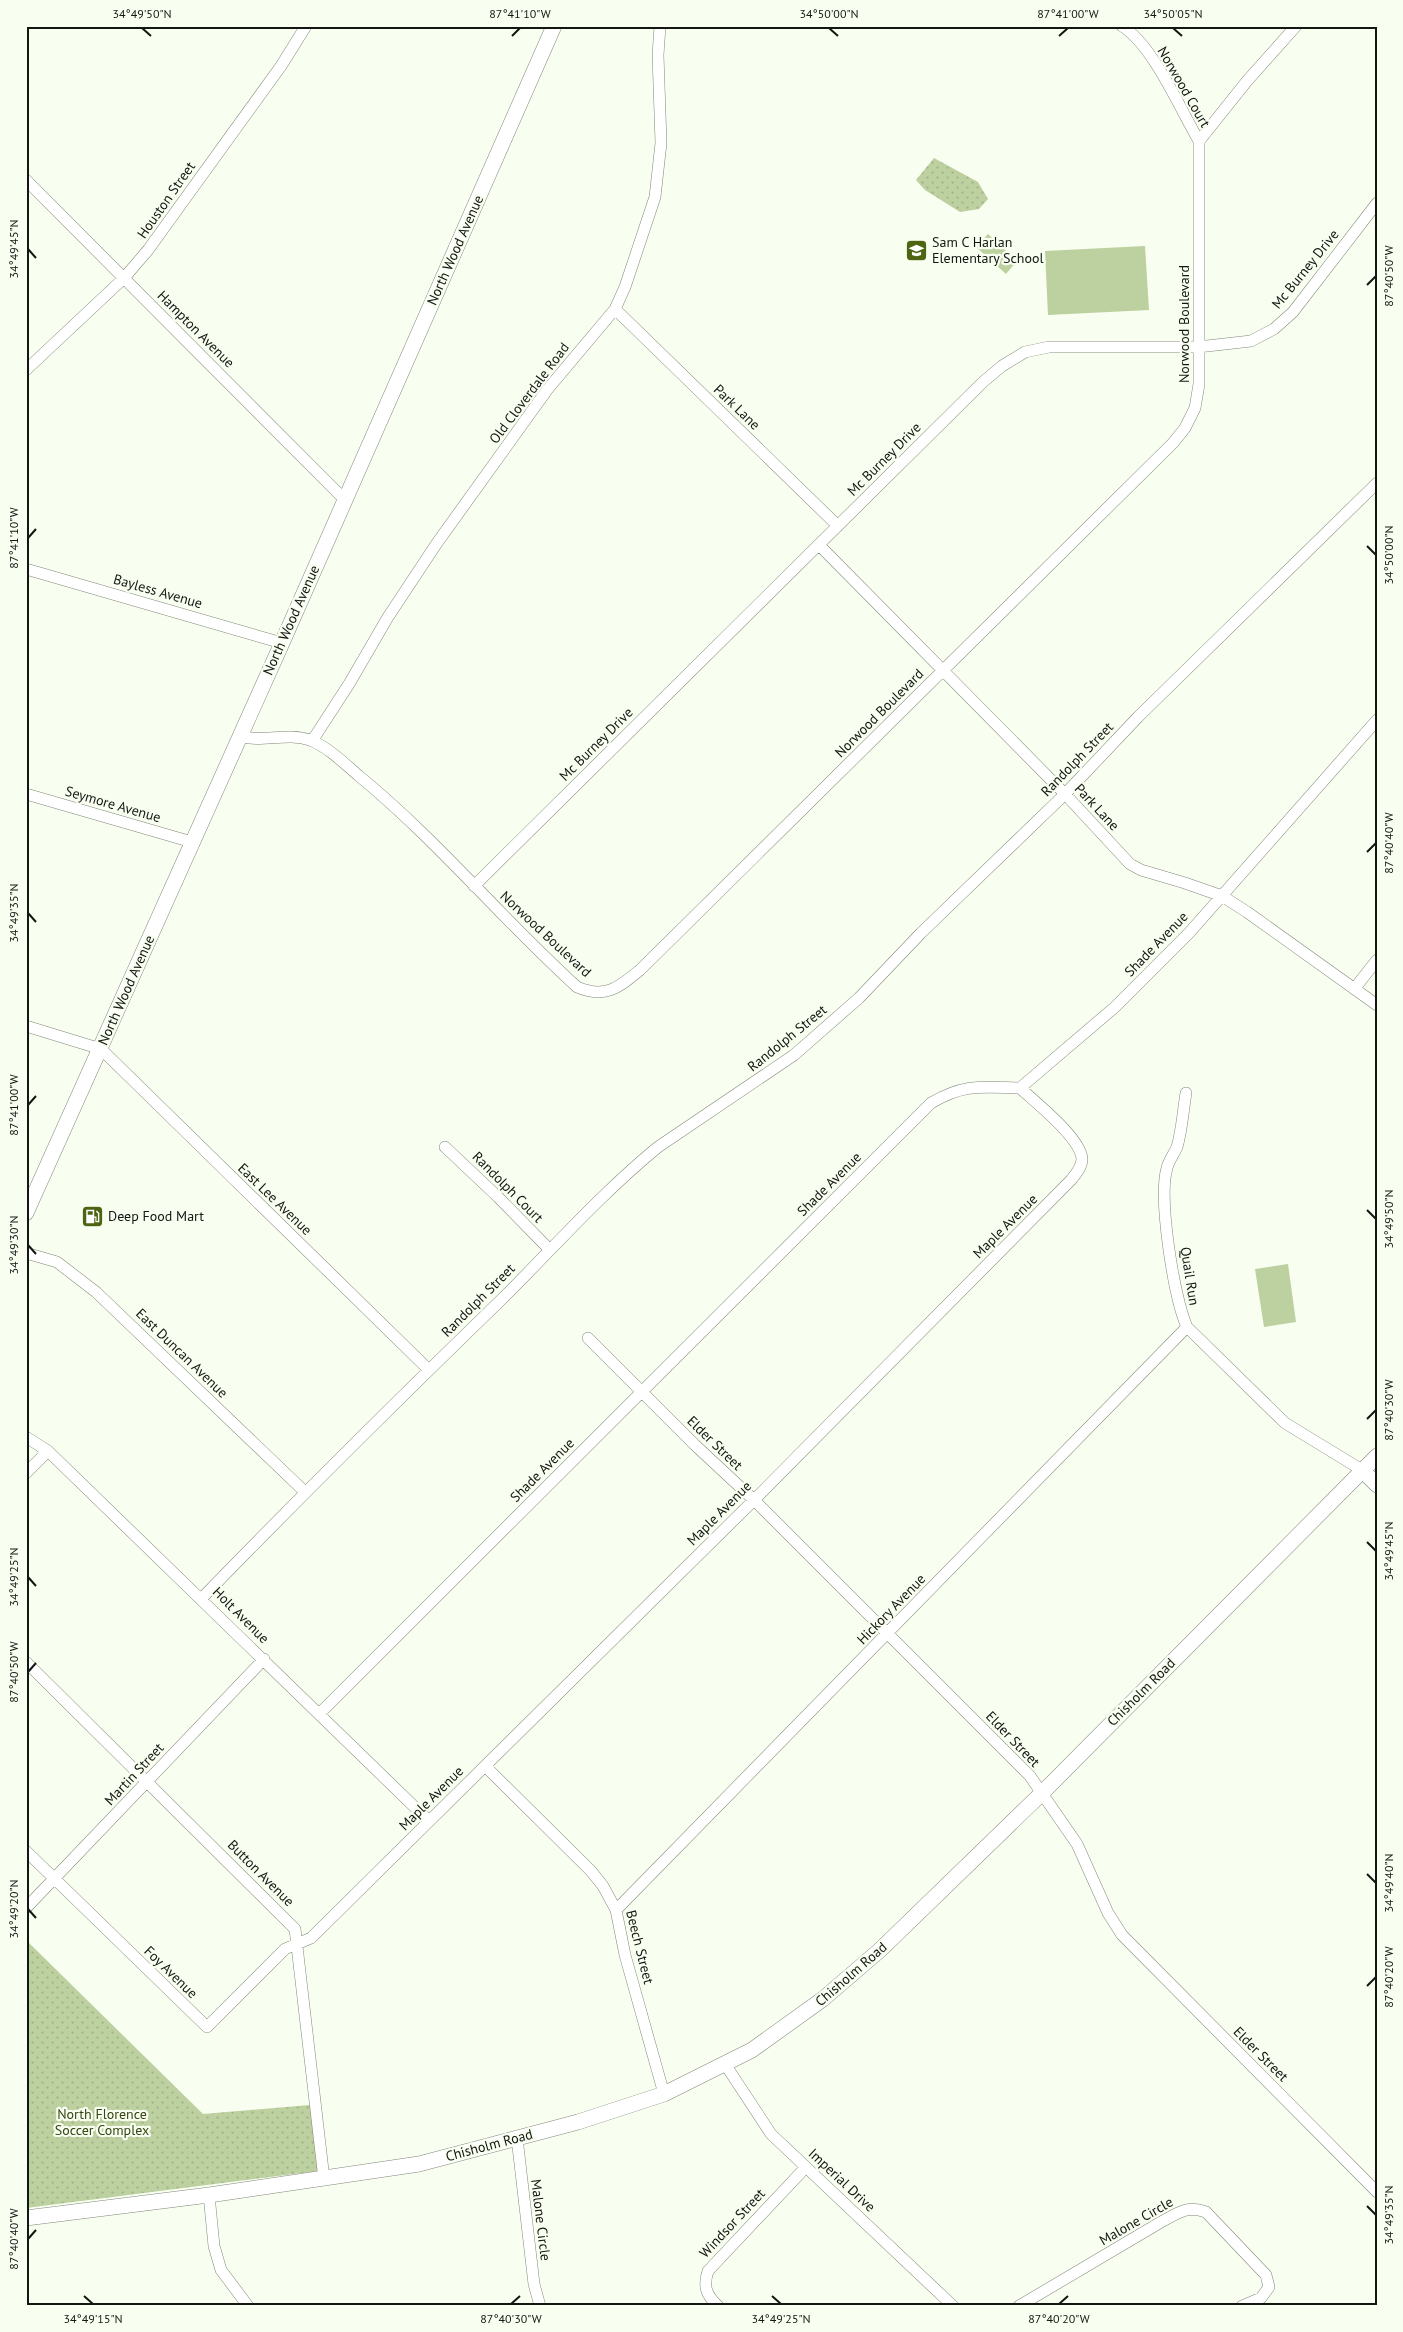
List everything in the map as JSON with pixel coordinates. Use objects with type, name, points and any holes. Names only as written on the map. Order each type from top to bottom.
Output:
[{"type":"main road","name":"North Wood Avenue","points":[[26,1213],[282,643],[554,26]]},
{"type":"main road","name":"Chisholm Road","points":[[26,2218],[209,2195],[419,2164],[596,2116],[664,2094],[725,2064],[783,2030],[843,1984],[1042,1793],[1377,1456]]},
{"type":"main road","points":[[1362,1470],[1377,1485]]},
{"type":"street","name":"Houston Street","points":[[26,370],[124,278],[163,230],[281,66],[306,26]]},
{"type":"street","name":"Old Cloverdale Road","points":[[312,741],[350,684],[388,617],[437,543],[542,398],[615,309],[625,287],[655,197],[661,143],[658,55],[660,26]]},
{"type":"street","name":"Norwood Court","points":[[1122,26],[1146,50],[1199,142]]},
{"type":"street","points":[[1199,142],[1247,81],[1296,26]]},
{"type":"street","name":"Norwood Boulevard","points":[[239,736],[249,738],[293,736],[312,741],[333,755],[389,800],[577,987],[590,992],[614,989],[640,970],[943,672],[1173,443],[1185,428],[1195,408],[1200,384],[1198,347],[1199,142]]},
{"type":"street","name":"Hampton Avenue","points":[[26,180],[345,500]]},
{"type":"street","name":"Mc Burney Drive","points":[[474,886],[983,382],[1002,366],[1025,352],[1049,347],[1198,347],[1251,341],[1274,329],[1293,312],[1377,203]]},
{"type":"street","name":"Park Lane","points":[[615,309],[838,526]]},
{"type":"street","name":"Randolph Street","points":[[202,1598],[305,1492],[344,1456],[513,1288],[593,1205],[658,1147],[732,1099],[804,1047],[859,998],[921,933],[1065,794],[1138,717],[1377,483]]},
{"type":"street","name":"Park Lane","points":[[819,545],[1065,794],[1130,864],[1141,870],[1184,882],[1222,896],[1377,1005]]},
{"type":"street","name":"Bayless Avenue","points":[[26,569],[282,643]]},
{"type":"street","name":"Shade Avenue","points":[[320,1714],[931,1104],[951,1092],[970,1087],[1020,1088],[1134,989],[1222,896],[1377,720]]},
{"type":"street","name":"Seymore Avenue","points":[[26,794],[192,842]]},
{"type":"street","points":[[1354,989],[1377,960]]},
{"type":"street","points":[[26,1026],[101,1049]]},
{"type":"street","name":"East Lee Avenue","points":[[101,1049],[429,1370]]},
{"type":"street","name":"Maple Avenue","points":[[298,1944],[311,1938],[429,1822],[754,1500],[1071,1180],[1079,1169],[1082,1158],[1077,1145],[1020,1088]]},
{"type":"street","name":"Quail Run","points":[[1186,1094],[1177,1147],[1167,1168],[1164,1186],[1174,1287],[1180,1312],[1187,1327],[1284,1423],[1362,1470]]},
{"type":"street","name":"Randolph Court","points":[[445,1148],[498,1197],[549,1249]]},
{"type":"street","name":"East Duncan Avenue","points":[[26,1253],[57,1262],[96,1292],[305,1492]]},
{"type":"street","name":"Hickory Avenue","points":[[616,1910],[1187,1327]]},
{"type":"street","name":"Elder Street","points":[[588,1338],[695,1445],[754,1500],[1030,1776],[1077,1844],[1108,1913],[1122,1935],[1377,2192]]},
{"type":"street","name":"Holt Avenue","points":[[26,1437],[48,1451],[202,1598],[429,1822]]},
{"type":"street","points":[[26,1473],[48,1451]]},
{"type":"street","name":"Martin Street","points":[[26,1908],[264,1659]]},
{"type":"street","name":"Button Avenue","points":[[26,1662],[295,1930],[324,2179]]},
{"type":"street","name":"Beech Street","points":[[485,1766],[591,1871],[603,1886],[616,1910],[625,1955],[664,2094]]},
{"type":"street","name":"Foy Avenue","points":[[26,1851],[207,2026],[284,1949],[298,1944]]},
{"type":"street","name":"Imperial Drive","points":[[725,2064],[771,2134],[953,2306]]},
{"type":"street","name":"Malone Circle","points":[[517,2138],[534,2284],[540,2306]]},
{"type":"street","name":"Windsor Street","points":[[718,2306],[707,2294],[704,2282],[708,2271],[806,2168]]},
{"type":"street","points":[[209,2195],[214,2246],[221,2270],[248,2306]]},
{"type":"street","name":"Malone Circle","points":[[1019,2306],[1182,2210],[1194,2208],[1206,2212],[1266,2275],[1269,2287],[1261,2298],[1242,2306]]},
{"type":"green space","points":[[934,158],[978,182],[988,199],[979,209],[960,212],[925,190],[916,180]]},
{"type":"green space","points":[[988,234],[1017,261],[1006,274],[976,247]]},
{"type":"green space","points":[[1145,246],[1149,310],[1048,315],[1045,251]]},
{"type":"green space","points":[[1288,1264],[1296,1322],[1264,1327],[1255,1269]]},
{"type":"green space","name":"North Florence Soccer Complex","points":[[26,1940],[203,2114],[310,2105],[318,2171],[26,2208]]},
{"type":"place","name":"Sam C Harlan Elementary School","points":[[916,250]]},
{"type":"place","name":"Deep Food Mart","points":[[92,1216]]}]
